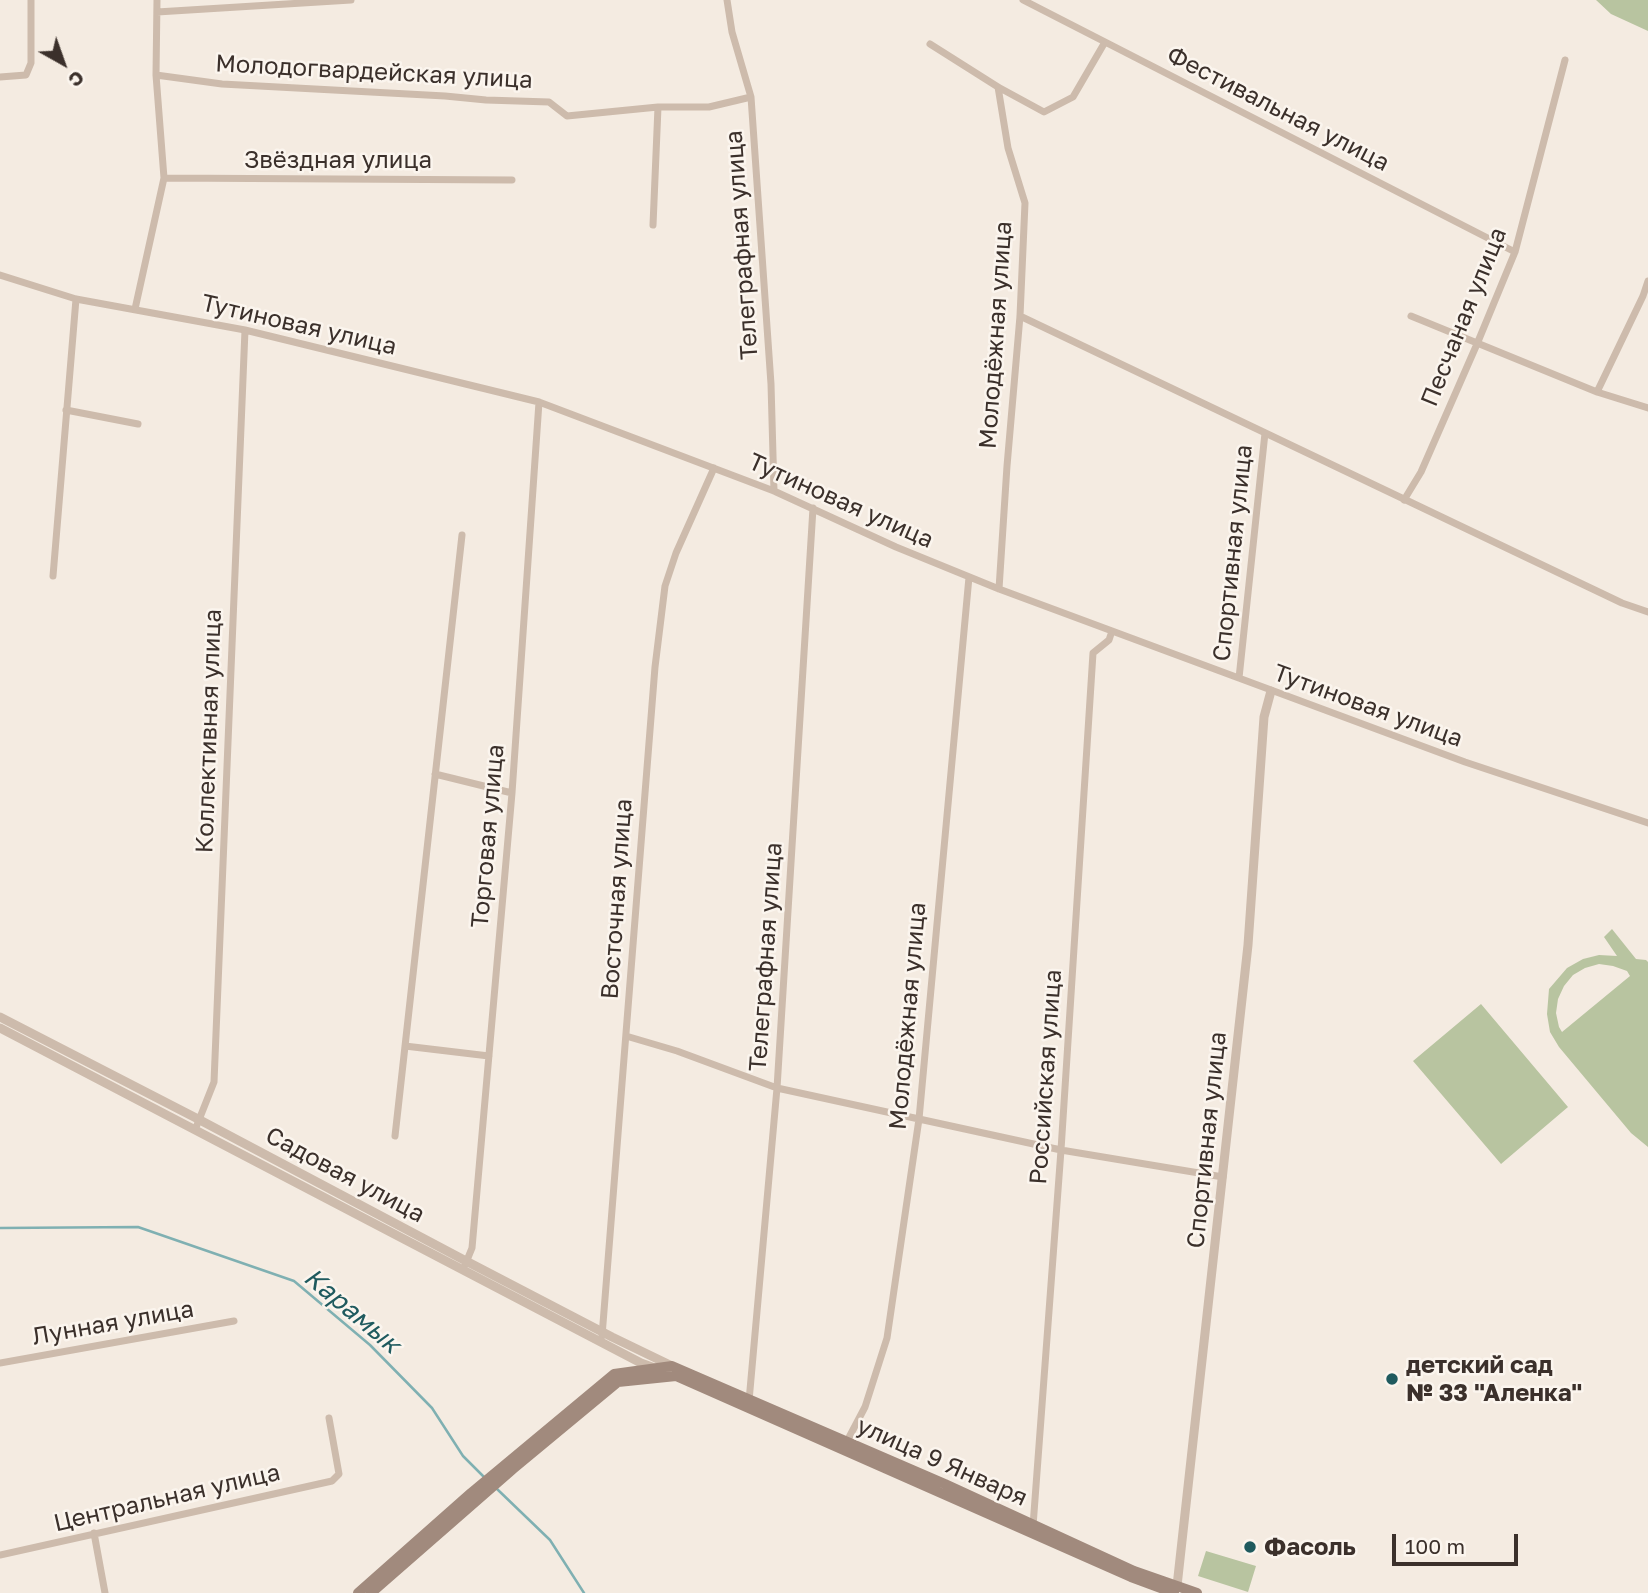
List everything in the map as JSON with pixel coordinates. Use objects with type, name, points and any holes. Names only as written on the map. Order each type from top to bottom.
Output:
[{"type":"main road","name":"улица 9 Января","points":[[673,1366],[749,1404],[1033,1530],[1131,1577],[1175,1590],[1197,1593]]},
{"type":"main road","points":[[511,1466],[614,1374],[673,1366]]},
{"type":"main road","name":"улица 9 Января","points":[[676,1376],[749,1404]]},
{"type":"main road","points":[[358,1593],[511,1466],[618,1382],[676,1376]]},
{"type":"main road","points":[[371,1593],[475,1496]]},
{"type":"street","points":[[0,77],[26,75],[31,63],[31,0]]},
{"type":"street","points":[[135,309],[164,178],[156,75],[157,0]]},
{"type":"street","points":[[157,12],[351,0]]},
{"type":"street","name":"Телеграфная улица","points":[[727,0],[732,32],[751,97],[771,384],[774,491]]},
{"type":"street","name":"Фестивальная улица","points":[[1023,0],[1515,252]]},
{"type":"street","points":[[930,44],[1044,112],[1073,97],[1105,42]]},
{"type":"street","name":"Песчаная улица","points":[[1404,500],[1421,472],[1515,252],[1565,60]]},
{"type":"street","name":"Молодогвардейская улица","points":[[156,75],[222,84],[548,102],[567,116],[658,107],[709,107],[751,97]]},
{"type":"street","name":"Молодёжная улица","points":[[998,87],[1008,148],[1025,203],[1020,316],[999,589]]},
{"type":"street","points":[[653,225],[658,107]]},
{"type":"street","name":"Звёздная улица","points":[[164,178],[512,180]]},
{"type":"street","name":"Тутиновая улица","points":[[0,275],[76,299],[245,330],[539,402],[774,491],[896,547],[999,589],[1465,762],[1648,823]]},
{"type":"street","points":[[1597,392],[1648,281]]},
{"type":"street","points":[[53,576],[76,299]]},
{"type":"street","points":[[1020,316],[1622,603],[1648,612]]},
{"type":"street","points":[[1411,316],[1597,392],[1648,408]]},
{"type":"street","name":"Коллективная улица","points":[[195,1130],[214,1082],[245,330]]},
{"type":"street","name":"Торговая улица","points":[[465,1266],[472,1248],[512,793],[539,402]]},
{"type":"street","points":[[66,410],[138,424]]},
{"type":"street","name":"Спортивная улица","points":[[1239,678],[1265,433]]},
{"type":"street","name":"Восточная улица","points":[[602,1342],[655,667],[665,586],[676,553],[714,467]]},
{"type":"street","name":"Телеграфная улица","points":[[749,1404],[777,1088],[813,508]]},
{"type":"street","points":[[395,1136],[462,535]]},
{"type":"street","name":"Молодёжная улица","points":[[844,1446],[865,1407],[887,1338],[919,1119],[969,577]]},
{"type":"street","name":"Российская улица","points":[[1033,1530],[1093,653],[1109,640],[1112,631]]},
{"type":"street","name":"Спортивная улица","points":[[1175,1590],[1248,945],[1264,717],[1271,691]]},
{"type":"street","points":[[435,774],[512,793]]},
{"type":"street","name":"Садовая улица","points":[[0,1017],[198,1119],[602,1342],[642,1363],[676,1376]]},
{"type":"street","name":"Садовая улица","points":[[0,1028],[465,1266],[673,1366]]},
{"type":"street","points":[[626,1036],[677,1051],[777,1088],[1061,1150],[1223,1177]]},
{"type":"street","points":[[405,1046],[489,1056]]},
{"type":"street","name":"Лунная улица","points":[[0,1363],[234,1321]]},
{"type":"street","name":"Центральная улица","points":[[0,1555],[332,1481],[340,1474],[328,1418]]},
{"type":"street","points":[[93,1533],[105,1593]]},
{"type":"green space","points":[[1596,0],[1648,0],[1648,31],[1611,14]]},
{"type":"green space","points":[[1612,929],[1636,959],[1648,962],[1648,1147],[1631,1133],[1559,1047],[1550,1032],[1547,1014],[1549,989],[1567,968],[1583,959],[1599,955],[1617,956],[1604,937]],"holes":[[[1599,964],[1627,971],[1630,976],[1562,1032],[1556,1013],[1564,986],[1573,975],[1585,968]]]},
{"type":"green space","points":[[1481,1004],[1568,1107],[1501,1164],[1413,1061]]},
{"type":"green space","points":[[1206,1551],[1256,1566],[1248,1592],[1198,1576]]},
{"type":"waterway","name":"Карамык","points":[[0,1228],[138,1227],[294,1281],[370,1345],[432,1408],[463,1456],[484,1477]]},
{"type":"waterway","name":"Карамык","points":[[497,1489],[550,1540],[584,1593]]},
{"type":"place","name":"детский сад № 33 \"Аленка\"","points":[[1392,1379]]},
{"type":"place","name":"Фасоль","points":[[1250,1547]]}]
